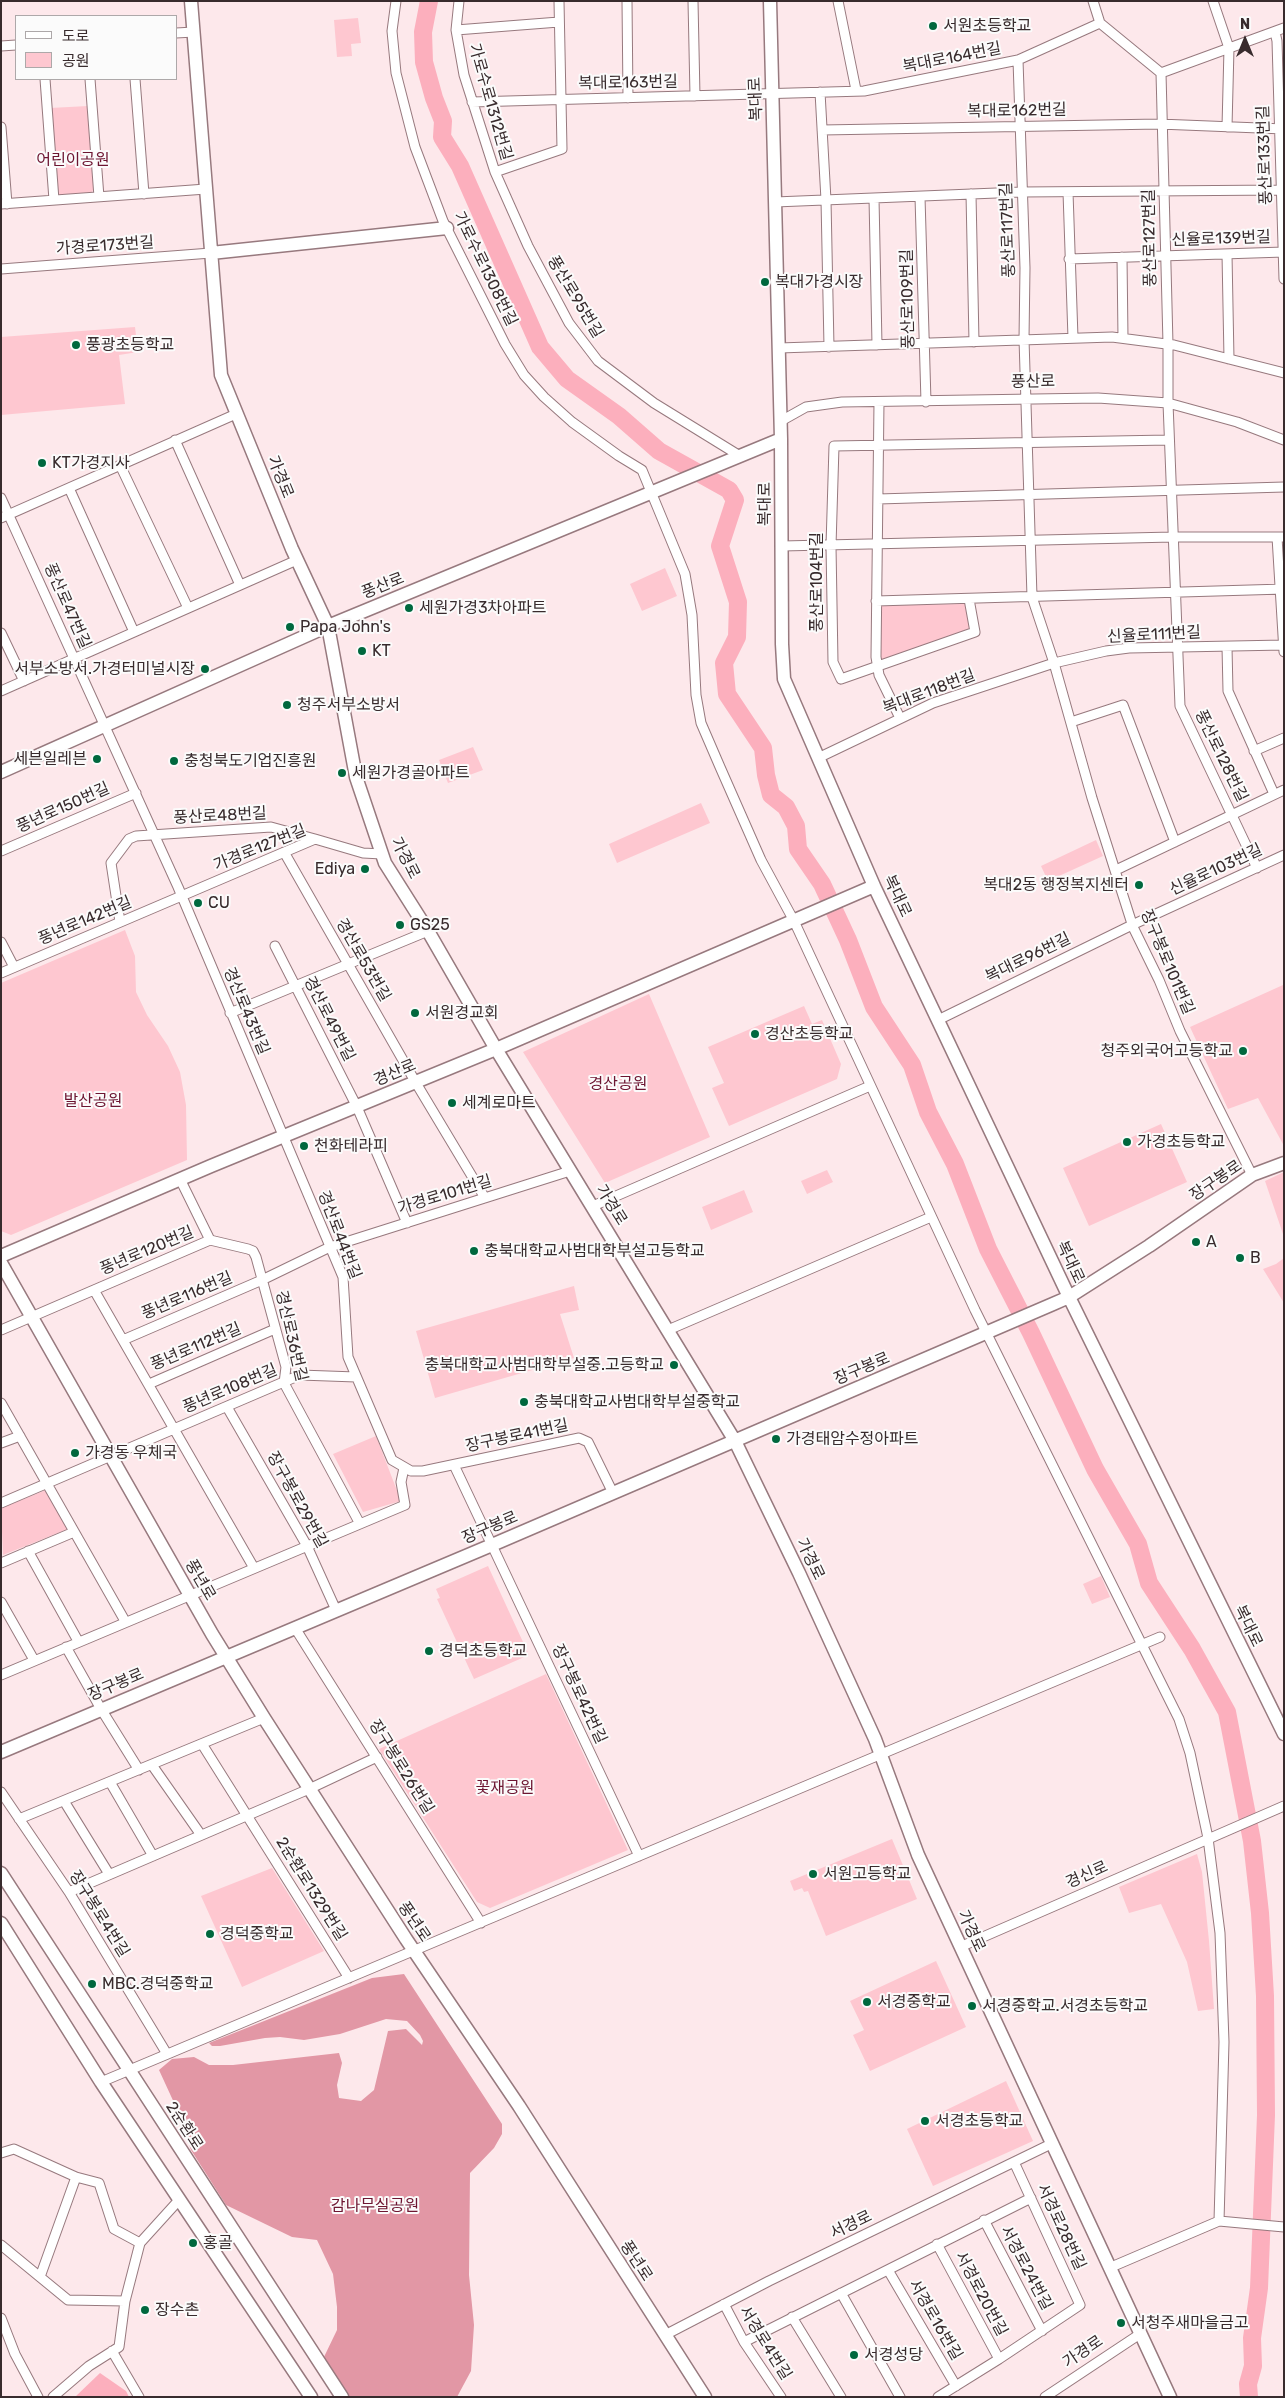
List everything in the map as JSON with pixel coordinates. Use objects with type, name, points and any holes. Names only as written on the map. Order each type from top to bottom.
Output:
[{"type":"street","name":"가경로","points":[[191,1],[221,376],[297,560],[328,626],[356,777],[385,862],[428,931],[496,1049],[735,1442],[799,1573],[881,1754],[918,1855],[1170,2397]]},
{"type":"street","name":"가로수로1308번길","points":[[396,1],[392,31],[396,73],[415,147],[447,228],[505,344],[524,374],[544,397],[572,422],[642,470],[685,574],[690,594],[696,695],[701,723],[762,860],[797,919],[870,1086],[931,1217],[1179,1719],[1190,1753],[1208,1838],[1220,1933],[1223,1994],[1223,2146],[1219,2221]]},
{"type":"street","name":"가로수로1312번길","points":[[458,1],[456,30],[464,74],[494,172],[562,149]]},
{"type":"street","name":"복대로163번길","points":[[559,1],[562,149]]},
{"type":"street","points":[[627,1],[628,98]]},
{"type":"street","name":"복대로163번길","points":[[693,1],[695,96]]},
{"type":"street","name":"복대로","points":[[770,1],[782,439],[782,644],[784,679],[874,886],[1069,1297],[1284,1734]]},
{"type":"street","points":[[838,1],[856,90]]},
{"type":"street","points":[[1093,1],[1100,22],[1161,73],[1279,30]]},
{"type":"street","points":[[1213,1],[1229,48],[1226,127]]},
{"type":"street","name":"가로수로1312번길","points":[[456,30],[559,22]]},
{"type":"street","name":"복대로164번길","points":[[772,94],[864,91],[1018,60],[1100,22]]},
{"type":"street","name":"풍산로133번길","points":[[1279,30],[1277,41],[1282,129],[1281,190],[1284,278]]},
{"type":"street","points":[[178,33],[194,32]]},
{"type":"street","points":[[1,46],[15,45]]},
{"type":"street","name":"풍산로117번길","points":[[1018,60],[1025,268],[1024,339],[1030,542]]},
{"type":"street","name":"풍산로127번길","points":[[1161,73],[1168,403]]},
{"type":"street","points":[[45,80],[54,200]]},
{"type":"street","points":[[90,80],[99,197]]},
{"type":"street","points":[[136,80],[144,194]]},
{"type":"street","points":[[820,92],[826,200],[829,347]]},
{"type":"street","name":"복대로163번길","points":[[472,102],[772,94]]},
{"type":"street","name":"복대로162번길","points":[[822,130],[1162,124],[1282,129]]},
{"type":"street","points":[[1,127],[4,204],[206,189]]},
{"type":"street","name":"풍산로95번길","points":[[494,172],[528,246],[564,314],[598,361],[654,403],[736,458]]},
{"type":"street","points":[[775,202],[1021,192],[1281,190]]},
{"type":"street","points":[[1068,192],[1073,338]]},
{"type":"street","points":[[971,194],[974,342]]},
{"type":"street","name":"풍산로109번길","points":[[920,196],[926,402]]},
{"type":"street","points":[[874,198],[877,345]]},
{"type":"street","points":[[211,253],[447,228]]},
{"type":"street","name":"신율로139번길","points":[[1070,259],[1283,252]]},
{"type":"street","name":"가경로173번길","points":[[1,269],[211,253]]},
{"type":"street","points":[[1227,254],[1229,359]]},
{"type":"street","points":[[1122,257],[1123,338]]},
{"type":"street","points":[[779,348],[1024,339],[1123,338],[1168,344],[1284,373]]},
{"type":"street","name":"풍산로","points":[[781,421],[806,408],[842,402],[1098,398],[1168,403],[1237,422],[1284,440]]},
{"type":"street","points":[[879,402],[877,667],[900,718]]},
{"type":"street","name":"풍산로128번길","points":[[1168,403],[1180,706],[1257,868]]},
{"type":"street","points":[[5,517],[236,414]]},
{"type":"street","name":"풍산로","points":[[1,772],[328,626],[782,439]]},
{"type":"street","points":[[175,440],[240,585]]},
{"type":"street","points":[[879,444],[1169,440]]},
{"type":"street","name":"풍산로104번길","points":[[877,667],[841,679],[833,662],[831,546],[834,446],[879,444]]},
{"type":"street","points":[[120,465],[188,608]]},
{"type":"street","points":[[878,499],[1284,487]]},
{"type":"street","points":[[69,488],[134,632]]},
{"type":"street","name":"풍산로47번길","points":[[1,498],[5,517],[105,726]]},
{"type":"street","points":[[782,546],[949,544],[1173,537],[1280,537],[1284,652]]},
{"type":"street","name":"장구봉로101번길","points":[[1030,542],[1032,597],[1054,664],[1092,798],[1132,925],[1159,980],[1180,1031],[1252,1175]]},
{"type":"street","points":[[1,691],[297,560]]},
{"type":"street","points":[[876,601],[1282,589]]},
{"type":"street","points":[[877,667],[975,632],[969,599]]},
{"type":"street","points":[[1,633],[24,681]]},
{"type":"street","name":"신율로111번길","points":[[1054,664],[1106,651],[1284,645]]},
{"type":"street","points":[[1226,647],[1228,691],[1274,794]]},
{"type":"street","name":"복대로118번길","points":[[818,758],[933,703],[1054,664]]},
{"type":"street","points":[[1071,722],[1123,705],[1175,842]]},
{"type":"street","name":"풍산로48번길","points":[[105,726],[155,835],[180,896]]},
{"type":"street","points":[[1254,751],[1284,738]]},
{"type":"street","points":[[1116,870],[1284,790]]},
{"type":"street","name":"풍년로150번길","points":[[1,851],[136,792]]},
{"type":"street","name":"풍산로48번길","points":[[155,835],[271,827],[314,839]]},
{"type":"street","points":[[120,922],[111,863],[130,839],[136,836],[155,835]]},
{"type":"street","name":"가경로127번길","points":[[180,896],[314,839],[363,853],[382,854]]},
{"type":"street","name":"경산로53번길","points":[[284,852],[485,1198]]},
{"type":"street","name":"신율로103번길","points":[[1132,925],[1284,855]]},
{"type":"street","name":"경산로","points":[[1,1256],[180,1179],[496,1049],[874,886]]},
{"type":"street","name":"풍년로142번길","points":[[1,972],[180,896]]},
{"type":"street","name":"경산로43번길","points":[[180,896],[283,1137]]},
{"type":"street","name":"복대로96번길","points":[[938,1020],[1132,925]]},
{"type":"street","points":[[230,1013],[428,931]]},
{"type":"street","points":[[1,942],[14,967]]},
{"type":"street","name":"경산로49번길","points":[[275,946],[357,1107],[407,1223]]},
{"type":"street","points":[[593,1206],[870,1086]]},
{"type":"street","name":"경산로44번길","points":[[283,1137],[343,1277],[348,1357],[356,1377]]},
{"type":"street","name":"장구봉로","points":[[1,1752],[613,1494],[1069,1297],[1149,1246],[1252,1175],[1284,1163]]},
{"type":"street","name":"가경로101번길","points":[[262,1280],[330,1247],[570,1171]]},
{"type":"street","points":[[180,1179],[210,1240]]},
{"type":"street","points":[[668,1330],[931,1217]]},
{"type":"street","name":"경산로36번길","points":[[210,1240],[252,1251],[286,1367],[284,1383],[360,1524]]},
{"type":"street","name":"풍년로120번길","points":[[1,1330],[210,1240]]},
{"type":"street","name":"풍년로","points":[[1,1264],[110,1457],[264,1718],[414,1951],[519,2106],[705,2397]]},
{"type":"street","name":"풍년로116번길","points":[[123,1340],[262,1280]]},
{"type":"street","name":"풍년로120번길","points":[[94,1290],[123,1340]]},
{"type":"street","name":"풍년로112번길","points":[[123,1340],[149,1384],[275,1329]]},
{"type":"street","name":"풍년로108번길","points":[[110,1457],[300,1375],[356,1377]]},
{"type":"street","points":[[1,1674],[405,1505],[401,1482],[404,1468],[392,1460],[356,1377]]},
{"type":"street","name":"풍년로108번길","points":[[149,1384],[254,1568]]},
{"type":"street","points":[[1,1403],[125,1621]]},
{"type":"street","name":"장구봉로29번길","points":[[227,1407],[307,1546],[336,1610]]},
{"type":"street","points":[[1,1443],[20,1436]]},
{"type":"street","name":"장구봉로41번길","points":[[404,1468],[423,1471],[580,1438],[588,1442],[613,1494]]},
{"type":"street","points":[[1,1503],[110,1457]]},
{"type":"street","name":"장구봉로41번길","points":[[454,1465],[492,1545]]},
{"type":"street","points":[[1,1562],[74,1532]]},
{"type":"street","name":"장구봉로42번길","points":[[492,1545],[639,1856]]},
{"type":"street","points":[[28,1551],[78,1641]]},
{"type":"street","points":[[1,1602],[34,1660]]},
{"type":"street","name":"장구봉로26번길","points":[[295,1628],[481,1922]]},
{"type":"street","points":[[101,2082],[1160,1637]]},
{"type":"street","points":[[66,1647],[101,1709],[139,1770]]},
{"type":"street","points":[[19,1819],[264,1718]]},
{"type":"street","name":"2순환로1329번길","points":[[202,1744],[349,1978]]},
{"type":"street","points":[[69,1892],[248,1816],[377,1757]]},
{"type":"street","points":[[152,1764],[200,1836]]},
{"type":"street","points":[[110,1782],[153,1856]]},
{"type":"street","name":"장구봉로4번길","points":[[1,1792],[69,1892],[168,2054]]},
{"type":"street","points":[[64,1800],[109,1874]]},
{"type":"street","name":"경신로","points":[[960,1947],[1284,1806]]},
{"type":"street","name":"2순환로","points":[[1,1873],[128,2071],[342,2397]]},
{"type":"street","points":[[1,1923],[101,2082],[311,2397]]},
{"type":"street","name":"서경로","points":[[665,2335],[724,2304],[1052,2144]]},
{"type":"street","points":[[1,2152],[14,2149],[76,2177],[99,2183],[114,2230],[140,2243]]},
{"type":"street","name":"서경로28번길","points":[[1014,2162],[1080,2305],[1042,2331]]},
{"type":"street","points":[[40,2277],[76,2177]]},
{"type":"street","points":[[744,2342],[1031,2198]]},
{"type":"street","points":[[53,2397],[89,2366],[119,2347],[125,2301],[140,2243],[179,2200]]},
{"type":"street","name":"서경로24번길","points":[[984,2220],[1042,2331]]},
{"type":"street","points":[[1109,2268],[1219,2221],[1284,2227]]},
{"type":"street","name":"서경로20번길","points":[[937,2244],[999,2359]]},
{"type":"street","points":[[1,2245],[68,2300],[125,2301]]},
{"type":"street","name":"서경로16번길","points":[[888,2270],[956,2386]]},
{"type":"street","points":[[841,2293],[900,2397]]},
{"type":"street","name":"서경로4번길","points":[[724,2304],[744,2342],[781,2397]]},
{"type":"street","points":[[1,2318],[15,2354],[38,2397]]},
{"type":"street","points":[[792,2318],[841,2397]]},
{"type":"street","points":[[938,2397],[1042,2331]]},
{"type":"street","name":"가경로","points":[[1045,2397],[1140,2334]]},
{"type":"street","points":[[112,2351],[139,2397]]},
{"type":"green space","points":[[358,18],[361,43],[351,44],[352,56],[337,57],[334,20]]},
{"type":"green space","name":"어린이공원","points":[[88,106],[94,189],[91,193],[60,196],[56,193],[50,108]]},
{"type":"green space","points":[[135,327],[138,352],[119,355],[125,404],[1,415],[1,337]]},
{"type":"green space","points":[[665,568],[677,596],[642,611],[630,584]]},
{"type":"green space","points":[[966,604],[971,628],[880,661],[880,605]]},
{"type":"green space","points":[[473,747],[483,770],[448,783],[439,760]]},
{"type":"green space","points":[[701,803],[710,823],[617,863],[609,844]]},
{"type":"green space","points":[[1096,840],[1103,856],[1048,881],[1041,866]]},
{"type":"green space","name":"발산공원","points":[[125,930],[135,956],[136,992],[147,1015],[168,1046],[180,1072],[186,1105],[187,1160],[11,1235],[1,1231],[1,983]]},
{"type":"green space","points":[[1283,985],[1284,1146],[1258,1098],[1228,1109],[1190,1027]]},
{"type":"green space","name":"경산공원","points":[[649,994],[710,1137],[605,1183],[523,1052]]},
{"type":"green space","points":[[804,1006],[812,1024],[822,1020],[841,1064],[837,1079],[729,1126],[712,1088],[724,1083],[708,1047]]},
{"type":"green space","points":[[1161,1124],[1187,1182],[1089,1226],[1063,1168]]},
{"type":"green space","points":[[827,1170],[833,1182],[807,1194],[801,1181]]},
{"type":"green space","points":[[1284,1172],[1284,1237],[1265,1181]]},
{"type":"green space","points":[[744,1190],[753,1212],[711,1230],[702,1207]]},
{"type":"green space","points":[[1284,1258],[1284,1303],[1263,1269],[1276,1264]]},
{"type":"green space","points":[[574,1286],[579,1310],[560,1314],[574,1358],[435,1398],[416,1331]]},
{"type":"green space","points":[[376,1436],[401,1501],[363,1512],[333,1454]]},
{"type":"green space","points":[[46,1490],[68,1529],[3,1555],[1,1508]]},
{"type":"green space","points":[[488,1566],[529,1655],[474,1679],[437,1599],[440,1598],[436,1589]]},
{"type":"green space","points":[[1101,1576],[1110,1597],[1092,1604],[1083,1584]]},
{"type":"green space","name":"꽃재공원","points":[[546,1674],[628,1850],[490,1908],[477,1902],[379,1749]]},
{"type":"green space","points":[[892,1839],[917,1899],[826,1936],[808,1891],[804,1892],[802,1888],[794,1891],[790,1881]]},
{"type":"green space","points":[[1197,1854],[1202,1872],[1214,2009],[1198,2011],[1187,1962],[1161,1904],[1129,1913],[1119,1887]]},
{"type":"green space","points":[[272,1868],[324,1951],[242,1987],[201,1896]]},
{"type":"green space","points":[[936,1961],[966,2027],[870,2071],[853,2035],[864,2030],[850,2001]]},
{"type":"green space","name":"감나무실공원","points":[[404,1974],[502,2124],[502,2134],[494,2148],[470,2173],[469,2275],[474,2325],[471,2371],[457,2397],[349,2397],[323,2359],[337,2330],[337,2307],[333,2274],[317,2240],[292,2237],[226,2205],[191,2150],[176,2107],[159,2070],[172,2059],[194,2057],[209,2065],[233,2065],[339,2053],[342,2063],[337,2085],[339,2098],[361,2101],[374,2090],[388,2031],[406,2029],[422,2045],[423,2041],[420,2035],[407,2021],[386,2019],[340,2034],[304,2040],[280,2037],[220,2046],[212,2046],[209,2043],[372,1978]]},
{"type":"green space","points":[[1006,2081],[1033,2141],[933,2186],[907,2129]]},
{"type":"shaded area","points":[[100,2373],[126,2391],[129,2397],[75,2397]]},
{"type":"waterway","points":[[429,1],[423,32],[424,62],[434,98],[443,121],[442,137],[460,166],[540,347],[567,379],[619,416],[659,451],[729,490],[735,500],[720,546],[738,602],[737,637],[724,663],[727,694],[763,748],[766,775],[771,795],[786,807],[796,826],[798,849],[822,884],[848,940],[874,1007],[912,1065],[928,1112],[955,1164],[988,1249],[1031,1333],[1095,1469],[1138,1544],[1149,1583],[1192,1649],[1227,1712],[1252,1841],[1260,1913],[1265,1996],[1266,2115],[1259,2288],[1252,2338],[1253,2366],[1248,2384],[1249,2397]]},
{"type":"place","name":"서원초등학교","points":[[933,26]]},
{"type":"place","name":"복대가경시장","points":[[765,282]]},
{"type":"place","name":"풍광초등학교","points":[[76,345]]},
{"type":"place","name":"KT가경지사","points":[[42,463]]},
{"type":"place","name":"세원가경3차아파트","points":[[409,608]]},
{"type":"place","name":"Papa John's","points":[[290,627]]},
{"type":"place","name":"KT","points":[[362,651]]},
{"type":"place","name":"서부소방서.가경터미널시장","points":[[205,669]]},
{"type":"place","name":"청주서부소방서","points":[[287,705]]},
{"type":"place","name":"세븐일레븐","points":[[97,759]]},
{"type":"place","name":"충청북도기업진흥원","points":[[174,761]]},
{"type":"place","name":"세원가경골아파트","points":[[342,773]]},
{"type":"place","name":"Ediya","points":[[365,869]]},
{"type":"place","name":"복대2동 행정복지센터","points":[[1139,885]]},
{"type":"place","name":"CU","points":[[198,903]]},
{"type":"place","name":"GS25","points":[[400,925]]},
{"type":"place","name":"서원경교회","points":[[415,1013]]},
{"type":"place","name":"경산초등학교","points":[[755,1034]]},
{"type":"place","name":"청주외국어고등학교","points":[[1243,1051]]},
{"type":"place","name":"세계로마트","points":[[452,1103]]},
{"type":"place","name":"가경초등학교","points":[[1127,1142]]},
{"type":"place","name":"천화테라피","points":[[304,1146]]},
{"type":"place","name":"A","points":[[1196,1242]]},
{"type":"place","name":"충북대학교사범대학부설고등학교","points":[[474,1251]]},
{"type":"place","name":"B","points":[[1240,1258]]},
{"type":"place","name":"충북대학교사범대학부설중.고등학교","points":[[674,1365]]},
{"type":"place","name":"충북대학교사범대학부설중학교","points":[[524,1402]]},
{"type":"place","name":"가경태암수정아파트","points":[[776,1439]]},
{"type":"place","name":"가경동 우체국","points":[[75,1453]]},
{"type":"place","name":"경덕초등학교","points":[[429,1651]]},
{"type":"place","name":"서원고등학교","points":[[813,1874]]},
{"type":"place","name":"경덕중학교","points":[[210,1934]]},
{"type":"place","name":"MBC.경덕중학교","points":[[92,1984]]},
{"type":"place","name":"서경중학교","points":[[867,2002]]},
{"type":"place","name":"서경중학교.서경초등학교","points":[[972,2006]]},
{"type":"place","name":"서경초등학교","points":[[925,2121]]},
{"type":"place","name":"홍골","points":[[193,2243]]},
{"type":"place","name":"장수촌","points":[[145,2310]]},
{"type":"place","name":"서청주새마을금고","points":[[1121,2323]]},
{"type":"place","name":"서경성당","points":[[854,2355]]}]
